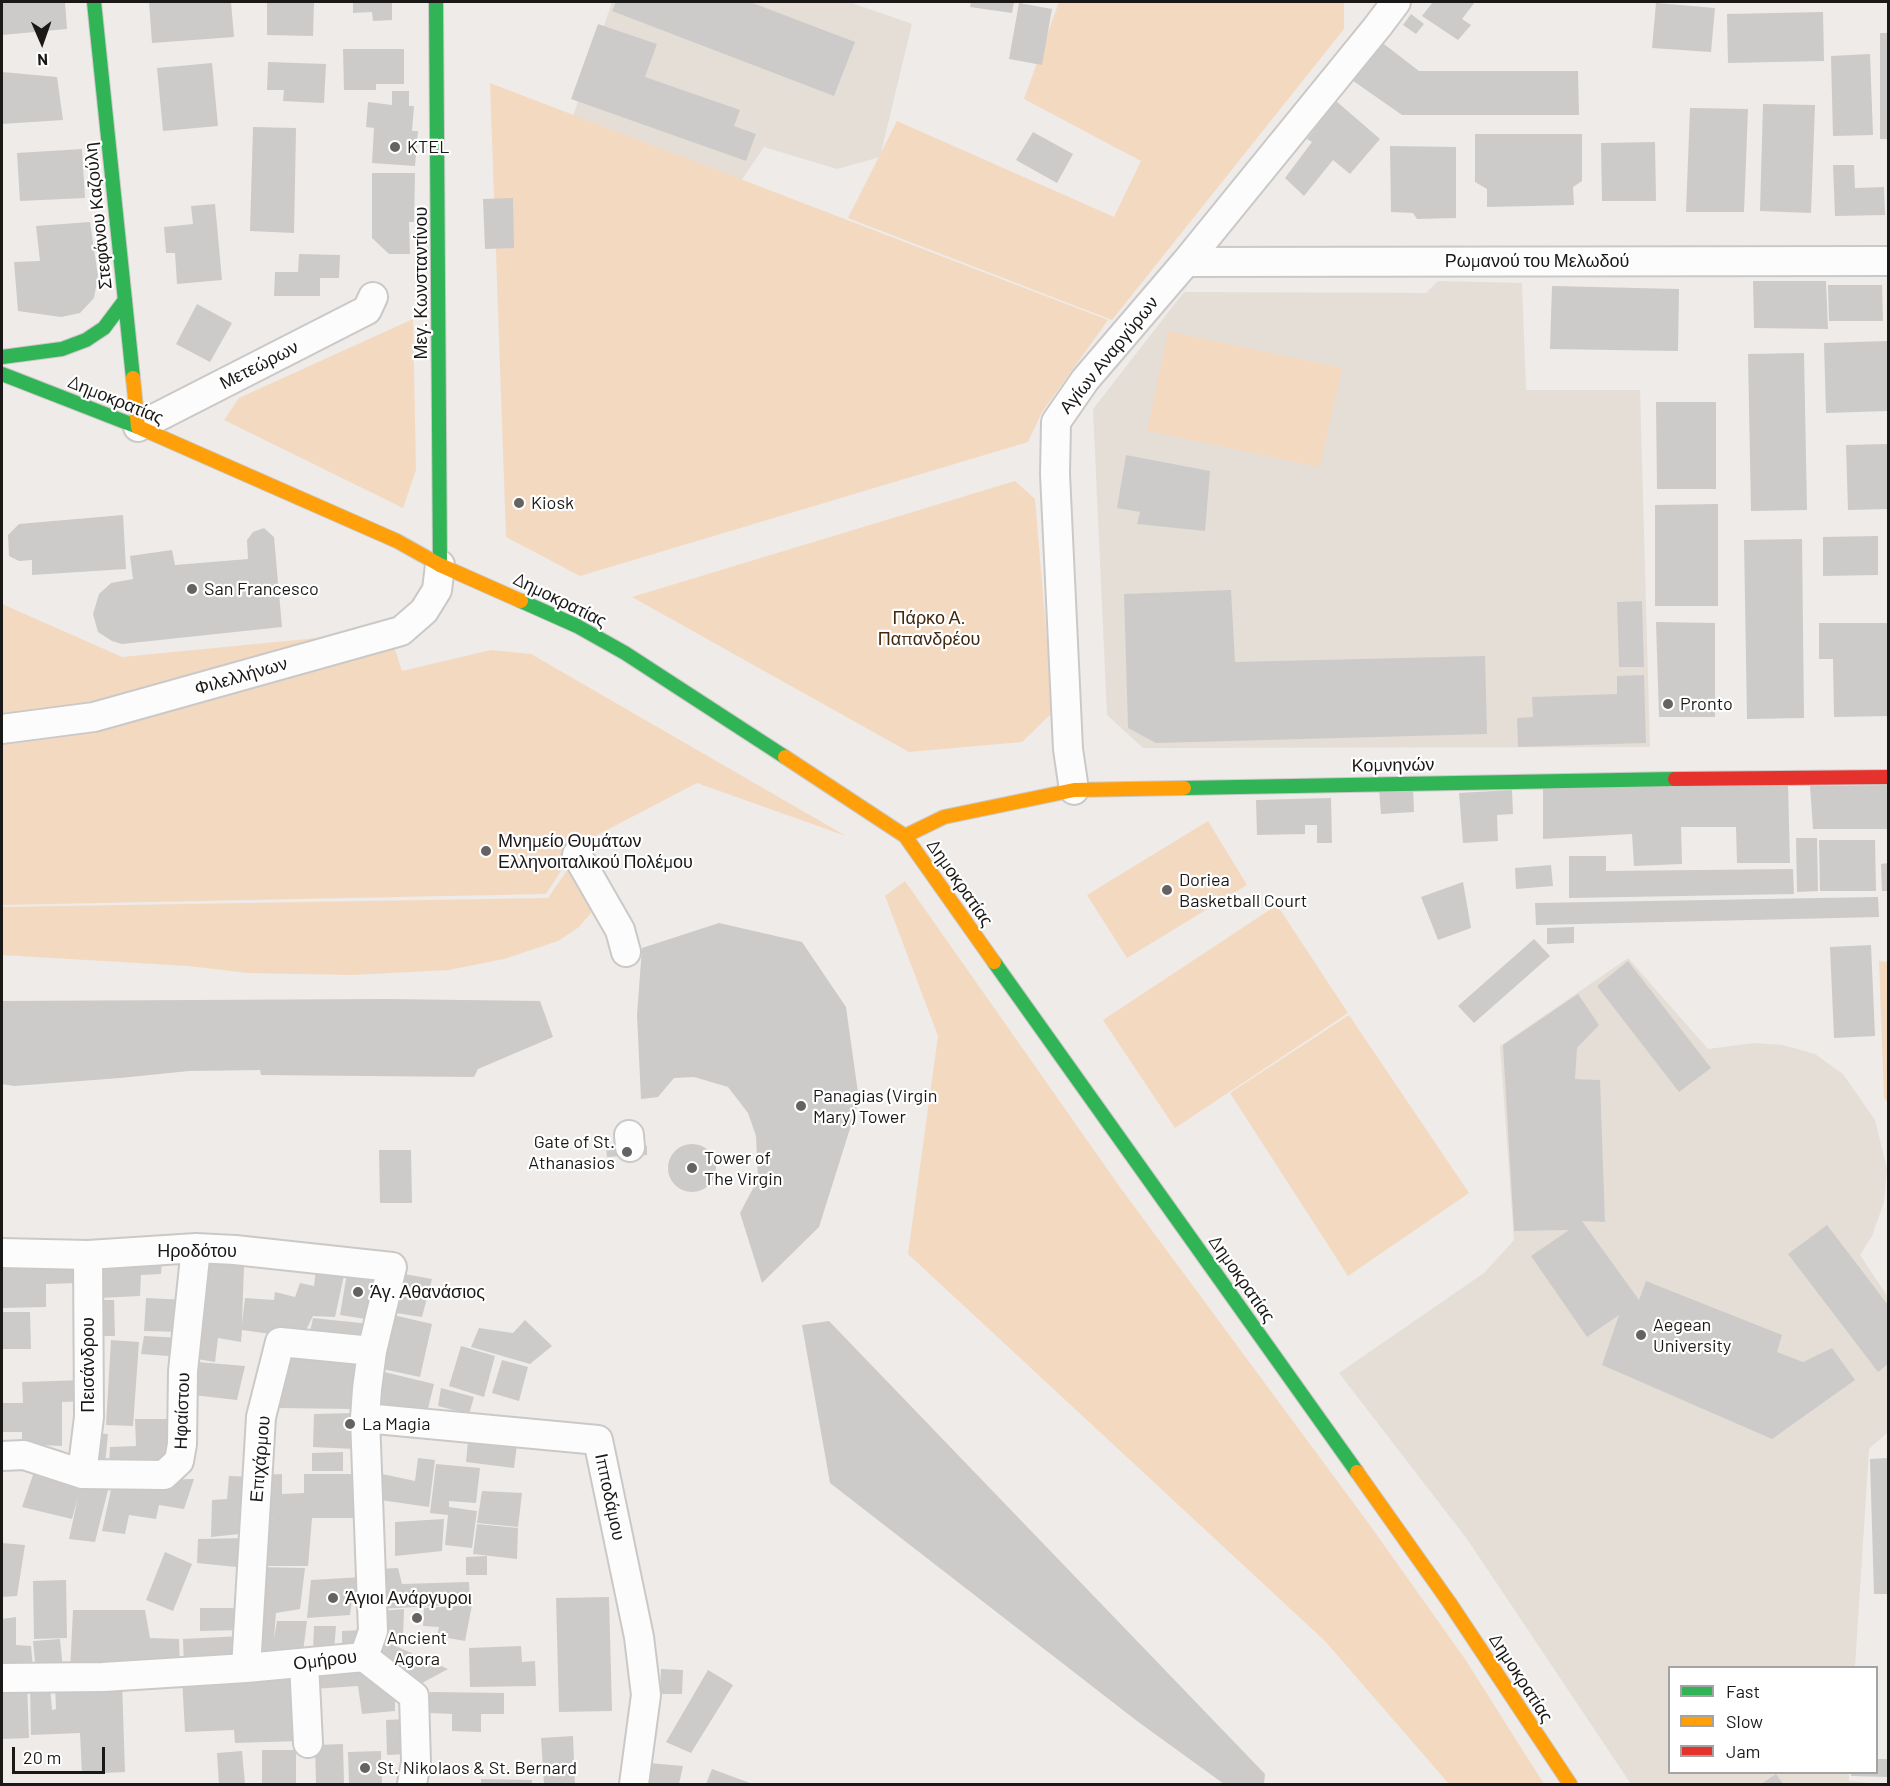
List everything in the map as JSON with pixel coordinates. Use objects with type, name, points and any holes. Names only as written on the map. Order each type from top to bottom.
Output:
[{"type":"main road","name":"Στεφάνου Καζούλη","points":[[94,2],[138,427]]},
{"type":"main road","name":"Μεγ. Κωνσταντίνου","points":[[436,2],[440,564]]},
{"type":"main road","points":[[2,357],[62,349],[86,340],[104,328],[125,300]]},
{"type":"main road","name":"Δημοκρατίας","points":[[2,374],[138,427],[397,541],[440,564],[567,620],[625,653],[905,836],[1449,1602],[1570,1785]]},
{"type":"main road","name":"Κομνηνών","points":[[905,836],[944,817],[1074,790],[1495,781],[1888,777]]},
{"type":"street","name":"Αγίων Αναργύρων","points":[[1074,790],[1068,749],[1055,474],[1056,422],[1085,380],[1186,262],[1381,10]]},
{"type":"street","name":"Ρωμανού του Μελωδού","points":[[1186,262],[1888,261]]},
{"type":"street","name":"Μετεώρων","points":[[138,427],[367,310],[373,297]]},
{"type":"street","name":"Φιλελλήνων","points":[[2,729],[94,717],[402,631],[424,611],[437,590],[440,564]]},
{"type":"street","points":[[577,855],[620,930],[626,952]]},
{"type":"street","name":"Ηροδότου","points":[[2,1253],[88,1255],[196,1248],[392,1267]]},
{"type":"street","name":"Ηφαίστου","points":[[2,1456],[24,1455],[82,1474],[164,1475],[179,1461],[183,1444],[183,1371],[196,1248]]},
{"type":"street","name":"Πεισάνδρου","points":[[82,1474],[89,1417],[88,1255]]},
{"type":"street","name":"Ομήρου","points":[[2,1678],[102,1677],[246,1668],[364,1657],[373,1632],[365,1418],[372,1351],[392,1267]]},
{"type":"street","name":"Επιχάρμου","points":[[246,1668],[261,1417],[280,1342],[372,1351]]},
{"type":"street","name":"Ιπποδάμου","points":[[365,1418],[598,1440],[639,1637],[646,1695],[634,1785]]},
{"type":"street","points":[[364,1657],[414,1696],[417,1762],[412,1785]]},
{"type":"street","points":[[304,1663],[308,1743]]},
{"type":"shaded area","points":[[612,2],[849,2],[912,24],[880,157],[837,169],[764,147],[741,181],[572,119]]},
{"type":"shaded area","points":[[1438,281],[1522,283],[1526,390],[1640,390],[1650,747],[1143,748],[1107,715],[1093,409],[1184,292],[1426,293]]},
{"type":"shaded area","name":"Aegean University","points":[[1628,958],[1708,1049],[1754,1043],[1783,1045],[1815,1054],[1843,1074],[1875,1120],[1887,1169],[1884,1202],[1872,1236],[1860,1255],[1888,1297],[1888,1432],[1869,1449],[1855,1666],[1668,1666],[1668,1774],[1849,1774],[1849,1781],[1883,1784],[1631,1784],[1467,1539],[1339,1373],[1484,1273],[1514,1240],[1500,1046]]},
{"type":"green space","points":[[1059,2],[1344,2],[1344,29],[1112,320],[848,218],[897,121],[1114,217],[1141,161],[1024,99]]},
{"type":"green space","points":[[490,83],[1108,320],[1042,412],[1028,442],[580,576],[506,537]]},
{"type":"green space","points":[[413,319],[416,470],[403,508],[224,420],[239,398]]},
{"type":"green space","points":[[1168,331],[1342,368],[1320,467],[1147,431]]},
{"type":"green space","name":"Πάρκο Α. Παπανδρέου","points":[[1015,481],[1035,499],[1053,712],[1022,742],[909,752],[632,597]]},
{"type":"green space","points":[[2,604],[122,657],[389,631],[402,671],[491,650],[531,654],[846,836],[697,783],[578,845],[546,894],[2,905]]},
{"type":"green space","name":"Doriea Basketball Court","points":[[1208,821],[1247,885],[1127,958],[1087,895]]},
{"type":"green space","points":[[570,866],[596,907],[579,927],[558,941],[504,959],[449,970],[352,975],[248,973],[188,966],[2,955],[2,907],[548,898]]},
{"type":"green space","points":[[905,881],[1122,1190],[1369,1524],[1465,1659],[1544,1784],[1449,1784],[1325,1641],[908,1254],[938,1036],[885,896]]},
{"type":"green space","points":[[1277,905],[1348,1013],[1175,1128],[1103,1020]]},
{"type":"green space","points":[[1879,961],[1888,962],[1888,1103],[1884,1098]]},
{"type":"green space","points":[[1349,1015],[1469,1193],[1348,1276],[1230,1093]]},
{"type":"building","points":[[2,2],[65,2],[67,29],[2,35]]},
{"type":"building","points":[[149,2],[231,2],[234,37],[152,43]]},
{"type":"building","points":[[267,2],[314,2],[313,36],[267,35]]},
{"type":"building","points":[[353,2],[392,2],[392,20],[373,21],[372,12],[353,13]]},
{"type":"building","points":[[616,2],[750,2],[855,42],[834,96],[612,11]]},
{"type":"building","points":[[971,2],[1014,2],[1012,13],[970,7]]},
{"type":"building","points":[[1433,2],[1475,2],[1462,19],[1471,25],[1458,40],[1422,16]]},
{"type":"building","points":[[1019,3],[1052,9],[1042,65],[1009,59]]},
{"type":"building","points":[[1656,3],[1715,8],[1711,52],[1652,48]]},
{"type":"building","points":[[1823,12],[1824,61],[1728,63],[1727,14]]},
{"type":"building","points":[[1411,14],[1424,24],[1416,34],[1403,25]]},
{"type":"building","points":[[598,24],[657,44],[645,77],[740,110],[734,126],[756,134],[746,161],[571,99]]},
{"type":"building","points":[[1880,33],[1888,33],[1888,139],[1880,139]]},
{"type":"building","points":[[1380,41],[1419,71],[1578,71],[1579,115],[1402,115],[1349,78]]},
{"type":"building","points":[[343,49],[404,49],[404,84],[376,84],[376,90],[344,90]]},
{"type":"building","points":[[1870,54],[1873,135],[1833,136],[1831,56]]},
{"type":"building","points":[[268,62],[326,64],[324,103],[283,101],[284,90],[267,90]]},
{"type":"building","points":[[212,63],[218,126],[163,131],[157,68]]},
{"type":"building","points":[[2,72],[57,77],[63,120],[2,124]]},
{"type":"building","points":[[392,91],[409,91],[409,106],[414,106],[412,131],[418,131],[415,166],[372,163],[374,128],[366,127],[368,102],[392,105]]},
{"type":"building","points":[[1336,101],[1380,139],[1350,174],[1333,160],[1304,196],[1285,178],[1312,142],[1307,139]]},
{"type":"building","points":[[1763,104],[1815,105],[1811,213],[1760,211]]},
{"type":"building","points":[[1690,108],[1748,109],[1744,212],[1686,212]]},
{"type":"building","points":[[253,127],[296,128],[294,233],[250,231]]},
{"type":"building","points":[[1033,132],[1073,154],[1057,183],[1016,160]]},
{"type":"building","points":[[1475,134],[1582,134],[1582,181],[1573,187],[1574,205],[1487,207],[1487,189],[1475,182]]},
{"type":"building","points":[[1655,142],[1656,201],[1602,201],[1601,143]]},
{"type":"building","points":[[1390,146],[1456,147],[1456,218],[1417,219],[1413,213],[1391,212]]},
{"type":"building","points":[[82,149],[85,198],[20,201],[17,153]]},
{"type":"building","points":[[1833,165],[1854,165],[1855,188],[1884,187],[1885,215],[1835,216]]},
{"type":"building","points":[[372,173],[415,173],[414,222],[409,222],[410,254],[389,254],[372,238]]},
{"type":"building","points":[[513,198],[514,248],[485,249],[483,199]]},
{"type":"building","points":[[215,204],[222,280],[177,284],[175,253],[166,253],[164,227],[193,224],[191,206]]},
{"type":"building","points":[[90,222],[98,276],[94,298],[80,313],[61,317],[18,311],[14,262],[40,261],[36,226]]},
{"type":"building","points":[[299,254],[340,255],[339,278],[320,278],[320,296],[274,296],[275,272],[298,272]]},
{"type":"building","points":[[1753,281],[1826,281],[1828,329],[1754,328]]},
{"type":"building","points":[[1828,285],[1882,285],[1883,321],[1829,321]]},
{"type":"building","points":[[1552,286],[1679,289],[1678,351],[1550,349]]},
{"type":"building","points":[[197,304],[232,323],[210,362],[176,344]]},
{"type":"building","points":[[1888,341],[1888,411],[1826,413],[1824,343]]},
{"type":"building","points":[[1804,353],[1807,510],[1751,511],[1748,354]]},
{"type":"building","points":[[1656,402],[1716,402],[1716,489],[1657,489]]},
{"type":"building","points":[[1888,444],[1888,509],[1848,510],[1846,445]]},
{"type":"building","points":[[1126,455],[1210,471],[1205,531],[1137,524],[1140,512],[1117,508]]},
{"type":"building","points":[[1718,504],[1718,606],[1655,606],[1655,505]]},
{"type":"building","points":[[123,515],[126,569],[32,575],[32,560],[19,561],[9,556],[8,535],[19,524]]},
{"type":"building","name":"San Francesco","points":[[264,528],[274,537],[282,627],[122,644],[98,632],[93,614],[99,594],[111,583],[133,579],[130,556],[172,550],[175,565],[248,559],[247,540],[253,532]]},
{"type":"building","points":[[1878,536],[1878,575],[1823,576],[1823,537]]},
{"type":"building","points":[[1802,539],[1804,718],[1747,719],[1744,540]]},
{"type":"building","points":[[1231,590],[1235,662],[1485,656],[1487,734],[1156,743],[1128,728],[1124,594]]},
{"type":"building","points":[[1642,601],[1644,667],[1619,667],[1617,602]]},
{"type":"building","points":[[1656,622],[1715,623],[1715,717],[1659,717]]},
{"type":"building","points":[[1819,623],[1888,623],[1888,716],[1834,717],[1833,659],[1819,659]]},
{"type":"building","points":[[1644,675],[1646,743],[1518,747],[1517,718],[1533,717],[1532,697],[1617,694],[1617,676]]},
{"type":"building","points":[[1788,783],[1790,863],[1737,863],[1736,827],[1681,827],[1682,864],[1634,866],[1632,834],[1543,839],[1543,786]]},
{"type":"building","points":[[1888,785],[1888,829],[1813,829],[1810,786]]},
{"type":"building","points":[[1413,787],[1414,812],[1381,814],[1379,788]]},
{"type":"building","points":[[1512,790],[1513,814],[1497,815],[1498,841],[1463,843],[1459,793]]},
{"type":"building","points":[[1331,798],[1332,843],[1317,843],[1317,825],[1305,825],[1305,834],[1257,835],[1256,800]]},
{"type":"building","points":[[1796,838],[1817,838],[1818,891],[1797,892]]},
{"type":"building","points":[[1819,840],[1875,840],[1876,891],[1820,891]]},
{"type":"building","points":[[1569,856],[1606,856],[1606,871],[1793,869],[1794,894],[1569,898]]},
{"type":"building","points":[[1888,863],[1888,891],[1882,891],[1881,864]]},
{"type":"building","points":[[1551,865],[1553,886],[1516,889],[1515,868]]},
{"type":"building","points":[[1463,882],[1471,928],[1438,940],[1421,897]]},
{"type":"building","points":[[1878,897],[1879,917],[1536,925],[1535,903]]},
{"type":"building","name":"Panagias (Virgin Mary) Tower","points":[[719,923],[802,942],[846,1007],[859,1100],[819,1227],[762,1283],[740,1213],[758,1179],[756,1136],[748,1113],[728,1087],[694,1077],[674,1078],[658,1097],[641,1099],[637,1015],[642,948]]},
{"type":"building","points":[[1574,927],[1574,943],[1547,944],[1547,928]]},
{"type":"building","points":[[1534,939],[1550,956],[1474,1023],[1458,1006]]},
{"type":"building","points":[[1871,945],[1875,1036],[1834,1038],[1830,947]]},
{"type":"building","points":[[1628,961],[1711,1068],[1679,1092],[1597,986]]},
{"type":"building","points":[[1578,994],[1599,1025],[1577,1048],[1575,1079],[1600,1080],[1605,1222],[1582,1221],[1639,1300],[1646,1281],[1782,1335],[1777,1352],[1803,1362],[1832,1348],[1855,1380],[1772,1439],[1602,1365],[1619,1315],[1587,1337],[1531,1256],[1569,1230],[1514,1231],[1503,1045]]},
{"type":"building","points":[[387,999],[540,1001],[553,1037],[478,1069],[474,1077],[261,1075],[260,1070],[189,1071],[14,1086],[2,1084],[2,1001]]},
{"type":"building","name":"Tower of The Virgin","points":[[687,1144],[697,1144],[712,1154],[716,1168],[715,1177],[706,1188],[697,1192],[687,1192],[672,1182],[668,1173],[668,1163],[678,1148]]},
{"type":"building","name":"Gate of St. Athanasios","points":[[647,1146],[647,1155],[607,1157],[606,1148]]},
{"type":"building","points":[[379,1150],[411,1150],[412,1203],[380,1203]]},
{"type":"building","points":[[1827,1225],[1888,1305],[1888,1364],[1878,1372],[1788,1254]]},
{"type":"building","points":[[162,1260],[161,1274],[141,1275],[140,1296],[98,1298],[99,1262]]},
{"type":"building","points":[[317,1261],[346,1266],[335,1317],[313,1316],[304,1334],[272,1329],[271,1334],[242,1330],[241,1342],[218,1338],[215,1362],[197,1359],[207,1264],[244,1266],[242,1324],[245,1298],[274,1300],[275,1292],[295,1297],[300,1283],[314,1286]]},
{"type":"building","points":[[80,1263],[80,1283],[46,1284],[46,1307],[2,1308],[2,1264]]},
{"type":"building","points":[[347,1273],[374,1277],[366,1319],[340,1315]]},
{"type":"building","points":[[399,1273],[432,1279],[422,1317],[390,1312]]},
{"type":"building","points":[[146,1298],[187,1300],[185,1332],[144,1331]]},
{"type":"building","points":[[98,1300],[114,1300],[115,1336],[99,1336]]},
{"type":"building","points":[[2,1312],[30,1312],[31,1349],[2,1349]]},
{"type":"building","points":[[389,1314],[432,1324],[420,1377],[378,1368]]},
{"type":"building","points":[[313,1318],[370,1324],[362,1345],[308,1341]]},
{"type":"building","points":[[525,1320],[552,1346],[530,1364],[471,1347],[479,1328],[513,1333]]},
{"type":"building","points":[[829,1321],[1265,1774],[1264,1784],[1224,1784],[1137,1721],[830,1483],[802,1325]]},
{"type":"building","points":[[144,1336],[183,1338],[182,1357],[141,1354]]},
{"type":"building","points":[[111,1340],[139,1342],[133,1426],[106,1425]]},
{"type":"building","points":[[461,1346],[495,1356],[484,1397],[449,1386]]},
{"type":"building","points":[[289,1350],[362,1356],[353,1409],[278,1408]]},
{"type":"building","points":[[502,1360],[528,1367],[519,1401],[492,1393]]},
{"type":"building","points":[[197,1362],[245,1366],[237,1400],[193,1395]]},
{"type":"building","points":[[380,1371],[434,1384],[425,1421],[371,1408]]},
{"type":"building","points":[[85,1380],[87,1401],[62,1402],[62,1446],[22,1444],[22,1432],[2,1432],[2,1403],[23,1403],[22,1382]]},
{"type":"building","points":[[441,1388],[474,1397],[469,1414],[438,1406]]},
{"type":"building","points":[[354,1413],[354,1449],[313,1447],[314,1414]]},
{"type":"building","points":[[135,1419],[175,1419],[174,1447],[163,1465],[109,1466],[110,1447],[136,1446]]},
{"type":"building","points":[[469,1431],[518,1437],[514,1468],[466,1462]]},
{"type":"building","points":[[91,1433],[108,1434],[105,1465],[87,1464]]},
{"type":"building","points":[[343,1452],[343,1471],[312,1471],[312,1453]]},
{"type":"building","points":[[418,1458],[435,1460],[429,1507],[373,1499],[373,1472],[415,1481]]},
{"type":"building","points":[[1888,1458],[1888,1594],[1874,1594],[1870,1459]]},
{"type":"building","points":[[436,1464],[480,1468],[476,1503],[449,1501],[449,1507],[477,1511],[472,1548],[445,1545],[448,1515],[430,1513]]},
{"type":"building","points":[[34,1472],[111,1478],[95,1542],[69,1539],[78,1497],[72,1519],[22,1507]]},
{"type":"building","points":[[282,1474],[282,1494],[304,1493],[304,1474],[357,1474],[360,1518],[312,1518],[308,1566],[257,1566],[260,1519],[276,1518],[261,1518],[263,1475]]},
{"type":"building","points":[[229,1476],[252,1477],[249,1533],[211,1537],[212,1500],[227,1499]]},
{"type":"building","points":[[194,1479],[184,1509],[159,1505],[156,1519],[129,1515],[125,1534],[102,1531],[113,1481]]},
{"type":"building","points":[[482,1491],[522,1493],[518,1527],[477,1523]]},
{"type":"building","points":[[444,1519],[442,1551],[395,1556],[395,1522]]},
{"type":"building","points":[[477,1524],[518,1528],[517,1559],[473,1554]]},
{"type":"building","points":[[248,1538],[246,1568],[197,1563],[198,1539]]},
{"type":"building","points":[[2,1543],[25,1545],[17,1596],[2,1597]]},
{"type":"building","points":[[165,1552],[192,1564],[173,1611],[146,1600]]},
{"type":"building","points":[[487,1556],[487,1575],[466,1575],[466,1557]]},
{"type":"building","points":[[257,1567],[305,1568],[300,1609],[276,1613],[274,1639],[277,1621],[307,1621],[302,1659],[256,1661]]},
{"type":"building","points":[[398,1568],[402,1584],[469,1582],[470,1604],[380,1609],[377,1569]]},
{"type":"building","name":"Άγιοι Ανάργυροι","points":[[363,1577],[363,1597],[352,1599],[350,1615],[307,1618],[311,1580]]},
{"type":"building","points":[[66,1580],[67,1638],[34,1639],[33,1581]]},
{"type":"building","points":[[609,1597],[612,1711],[559,1712],[556,1598]]},
{"type":"building","points":[[472,1605],[465,1641],[437,1636],[439,1627],[423,1626],[424,1608]]},
{"type":"building","points":[[200,1608],[243,1608],[243,1630],[200,1631]]},
{"type":"building","points":[[404,1609],[403,1639],[382,1631],[380,1611]]},
{"type":"building","points":[[73,1610],[145,1610],[150,1638],[179,1639],[180,1668],[70,1673]]},
{"type":"building","points":[[16,1617],[16,1645],[31,1646],[33,1668],[2,1668],[2,1619]]},
{"type":"building","points":[[314,1626],[336,1626],[334,1651],[313,1653]]},
{"type":"building","points":[[364,1630],[365,1649],[342,1651],[342,1631]]},
{"type":"building","points":[[242,1636],[244,1664],[184,1667],[183,1639]]},
{"type":"building","points":[[375,1637],[448,1669],[411,1689],[370,1656]]},
{"type":"building","points":[[60,1639],[63,1669],[36,1672],[33,1641]]},
{"type":"building","points":[[521,1646],[522,1662],[535,1661],[536,1686],[470,1687],[469,1648]]},
{"type":"building","points":[[365,1666],[395,1684],[395,1711],[362,1714],[358,1686],[313,1689],[312,1672]]},
{"type":"building","points":[[661,1669],[683,1670],[682,1694],[660,1694]]},
{"type":"building","points":[[708,1670],[733,1685],[691,1753],[666,1742]]},
{"type":"building","points":[[297,1673],[300,1741],[235,1743],[234,1730],[185,1732],[182,1678]]},
{"type":"building","points":[[122,1682],[125,1772],[82,1774],[80,1733],[31,1735],[30,1687],[50,1687],[52,1710],[56,1709],[55,1684]]},
{"type":"building","points":[[27,1683],[29,1738],[2,1739],[2,1684]]},
{"type":"building","points":[[430,1692],[504,1693],[504,1714],[481,1714],[481,1732],[452,1731],[452,1714],[430,1713]]},
{"type":"building","points":[[407,1719],[407,1754],[387,1755],[386,1720]]},
{"type":"building","points":[[573,1736],[575,1784],[544,1784],[541,1738]]},
{"type":"building","points":[[343,1744],[344,1784],[316,1784],[315,1745]]},
{"type":"building","points":[[262,1750],[296,1750],[296,1784],[262,1784]]},
{"type":"building","points":[[242,1751],[245,1784],[219,1784],[217,1753]]},
{"type":"building","name":"St. Nikolaos & St. Bernard","points":[[381,1751],[382,1784],[349,1784],[348,1752]]},
{"type":"building","points":[[1878,1759],[1888,1759],[1888,1777],[1851,1776],[1851,1774],[1878,1774]]},
{"type":"building","points":[[638,1762],[683,1766],[679,1784],[637,1784]]},
{"type":"building","points":[[712,1769],[750,1783],[750,1784],[706,1784]]},
{"type":"building","points":[[1776,1774],[1783,1784],[1761,1784]]},
{"type":"building","points":[[481,1779],[532,1780],[532,1784],[481,1784]]},
{"type":"traffic: fast","points":[[94,2],[133,378]]},
{"type":"traffic: fast","points":[[436,2],[440,565]]},
{"type":"traffic: fast","points":[[2,357],[62,349],[86,340],[104,328],[125,300]]},
{"type":"traffic: fast","points":[[2,374],[138,427]]},
{"type":"traffic: fast","points":[[521,601],[577,626],[625,653],[785,757]]},
{"type":"traffic: fast","points":[[1184,788],[1675,779]]},
{"type":"traffic: fast","points":[[994,962],[1357,1472]]},
{"type":"traffic: slow","points":[[133,378],[138,427],[397,541],[440,565],[521,601]]},
{"type":"traffic: slow","points":[[785,757],[905,836],[994,962]]},
{"type":"traffic: slow","points":[[905,836],[944,817],[1074,790],[1184,788]]},
{"type":"traffic: slow","points":[[1357,1472],[1449,1602],[1570,1784]]},
{"type":"traffic: jam","points":[[1675,779],[1888,777]]},
{"type":"place","name":"KTEL","points":[[395,147]]},
{"type":"place","name":"Kiosk","points":[[519,503]]},
{"type":"place","name":"San Francesco","points":[[192,589]]},
{"type":"place","name":"Pronto","points":[[1668,704]]},
{"type":"place","name":"Μνημείο Θυμάτων Ελληνοιταλικού Πολέμου","points":[[486,851]]},
{"type":"place","name":"Doriea Basketball Court","points":[[1167,890]]},
{"type":"place","name":"Panagias (Virgin Mary) Tower","points":[[801,1106]]},
{"type":"place","name":"Gate of St. Athanasios","points":[[627,1152]]},
{"type":"place","name":"Tower of The Virgin","points":[[692,1168]]},
{"type":"place","name":"Άγ. Αθανάσιος","points":[[358,1292]]},
{"type":"place","name":"Aegean University","points":[[1641,1335]]},
{"type":"place","name":"La Magia","points":[[350,1424]]},
{"type":"place","name":"Άγιοι Ανάργυροι","points":[[333,1598]]},
{"type":"place","name":"Ancient Agora","points":[[417,1618]]},
{"type":"place","name":"St. Nikolaos & St. Bernard","points":[[365,1768]]}]
